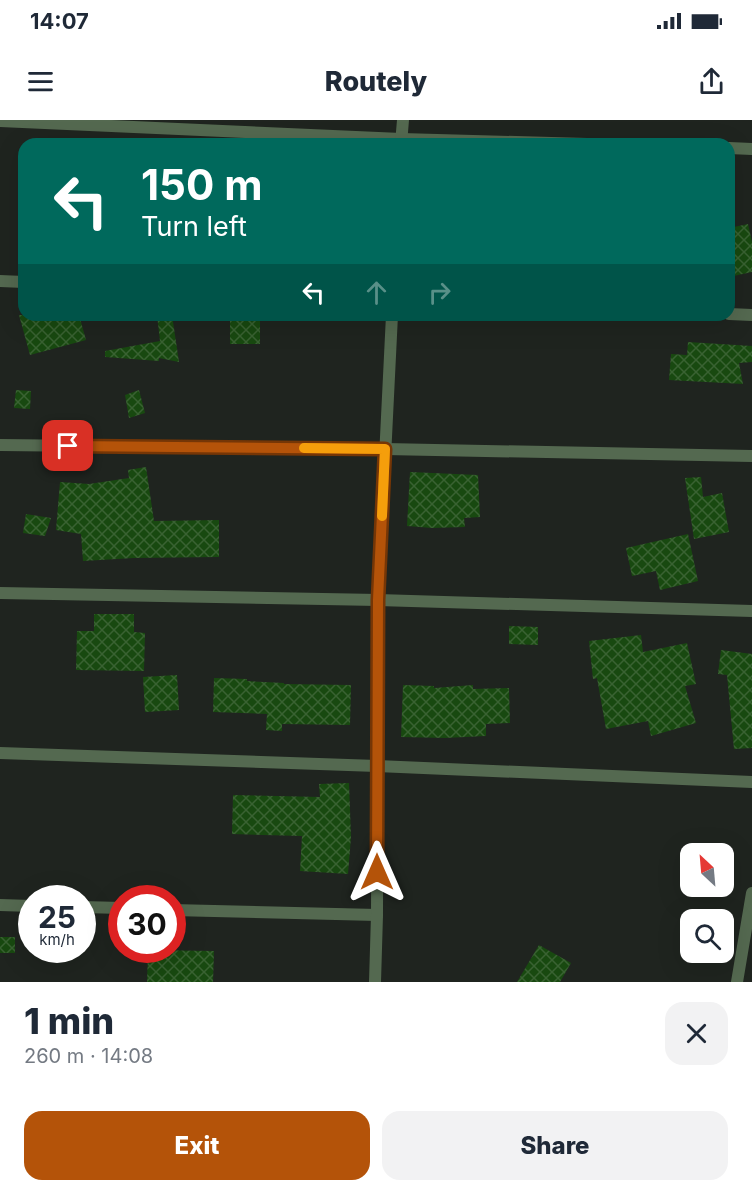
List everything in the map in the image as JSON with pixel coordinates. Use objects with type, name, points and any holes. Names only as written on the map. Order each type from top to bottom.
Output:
[{"type":"street","points":[[401,138],[403,120]]},
{"type":"street","points":[[0,121],[341,138]]},
{"type":"street","points":[[735,148],[752,149]]},
{"type":"street","points":[[0,280],[18,282]]},
{"type":"street","points":[[735,314],[752,315]]},
{"type":"street","points":[[375,982],[378,600],[392,321]]},
{"type":"street","points":[[0,445],[752,456]]},
{"type":"street","points":[[0,593],[378,600],[752,611]]},
{"type":"street","points":[[0,753],[752,782]]},
{"type":"street","points":[[737,982],[752,893]]},
{"type":"street","points":[[0,905],[18,906]]},
{"type":"street","points":[[186,910],[376,915]]},
{"type":"building","points":[[748,224],[752,242],[752,272],[735,276],[735,227]]},
{"type":"building","points":[[21,321],[81,321],[86,340],[30,355]]},
{"type":"building","points":[[158,321],[173,321],[179,362],[159,358],[159,361],[105,357],[105,351],[160,341]]},
{"type":"building","points":[[230,321],[260,321],[260,344],[230,344]]},
{"type":"building","points":[[688,342],[752,346],[752,362],[739,363],[743,384],[669,380],[671,354],[687,355]]},
{"type":"building","points":[[16,390],[31,391],[30,409],[14,408]]},
{"type":"building","points":[[139,390],[145,413],[129,418],[125,395]]},
{"type":"building","points":[[146,467],[154,521],[219,520],[219,557],[83,561],[81,534],[56,530],[60,482],[89,484],[129,478],[128,470]]},
{"type":"building","points":[[410,472],[478,475],[480,517],[464,518],[465,527],[407,526]]},
{"type":"building","points":[[701,477],[703,497],[722,493],[729,532],[694,539],[685,478]]},
{"type":"building","points":[[26,514],[51,518],[45,536],[23,533]]},
{"type":"building","points":[[688,534],[698,581],[660,590],[656,571],[632,576],[626,548]]},
{"type":"building","points":[[94,614],[134,614],[134,632],[145,633],[144,671],[76,670],[77,631],[94,631]]},
{"type":"building","points":[[509,626],[538,627],[538,645],[509,644]]},
{"type":"building","points":[[641,635],[643,652],[687,643],[696,684],[685,686],[696,723],[651,736],[648,721],[606,729],[597,678],[593,679],[589,641]]},
{"type":"building","points":[[721,650],[752,654],[752,748],[734,749],[727,675],[718,674]]},
{"type":"building","points":[[177,675],[179,710],[145,712],[143,677]]},
{"type":"building","points":[[214,678],[247,679],[247,681],[284,684],[351,685],[350,725],[282,724],[282,731],[266,730],[267,714],[213,712]]},
{"type":"building","points":[[403,685],[434,686],[434,688],[473,685],[473,689],[509,688],[510,723],[486,724],[486,736],[401,737]]},
{"type":"building","points":[[349,783],[351,837],[348,874],[300,871],[302,836],[232,834],[233,795],[320,797],[319,784]]},
{"type":"building","points":[[0,937],[15,937],[15,953],[0,953]]},
{"type":"building","points":[[539,945],[571,963],[560,982],[517,982]]},
{"type":"building","points":[[186,951],[214,951],[213,982],[147,982],[148,963],[186,963]]},
{"type":"slow traffic","points":[[304,448],[385,449],[382,516]]},
{"type":"route","points":[[68,446],[385,449],[378,600],[377,872]]}]
